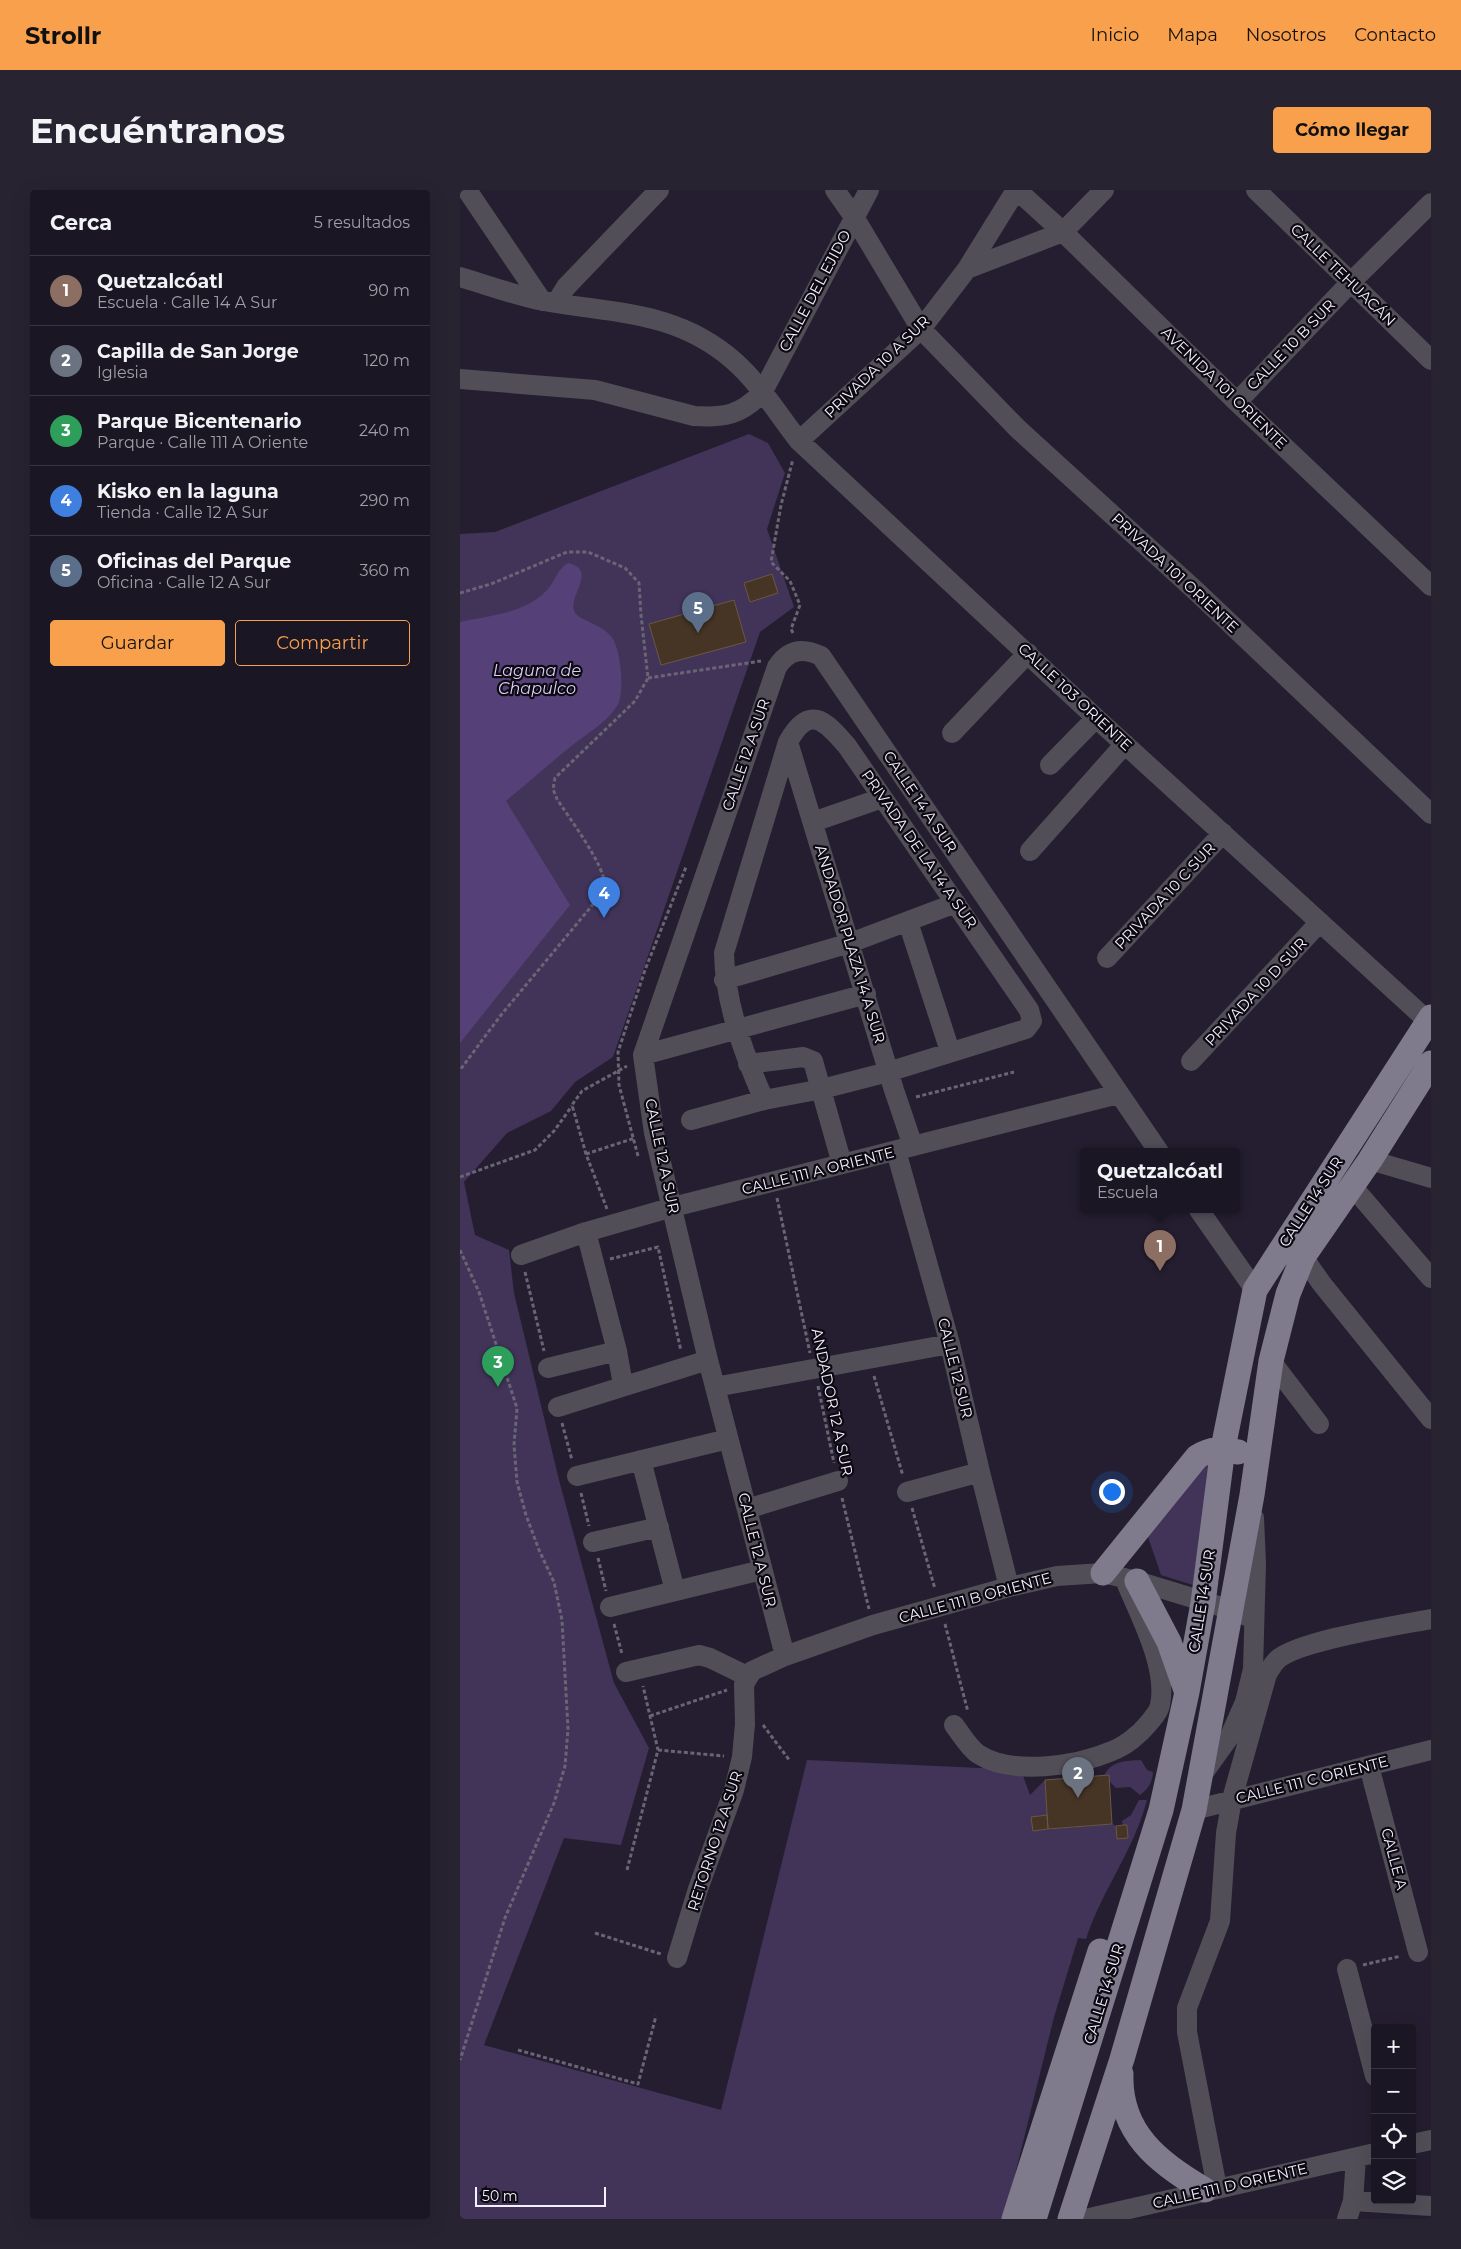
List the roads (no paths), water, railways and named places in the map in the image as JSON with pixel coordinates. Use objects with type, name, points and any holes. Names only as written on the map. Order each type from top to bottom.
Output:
[{"type":"main road","name":"CALLE 14 SUR","points":[[1034,2219],[1161,1810],[1187,1692],[1203,1602],[1223,1448],[1256,1290],[1266,1270],[1430,1019]]},
{"type":"main road","name":"CALLE 14 SUR","points":[[1070,2219],[1122,2059],[1194,1810],[1243,1614],[1252,1495],[1257,1456],[1271,1361],[1288,1294],[1303,1257],[1370,1160],[1431,1063]]},
{"type":"main road","points":[[1187,1692],[1169,1642],[1121,1577],[1197,1457],[1205,1452],[1223,1448],[1257,1456]]},
{"type":"main road","points":[[1014,2219],[1054,2098],[1076,2020],[1107,1930],[1120,1899],[1129,1886],[1141,1875]]},
{"type":"main road","points":[[1122,2059],[1121,2092],[1126,2112],[1137,2133],[1165,2166],[1211,2189]]},
{"type":"street","points":[[468,190],[549,302],[566,287],[659,190]]},
{"type":"street","name":"PRIVADA 101 ORIENTE","points":[[835,190],[854,217],[921,329],[1018,429],[1197,592],[1431,814]]},
{"type":"street","name":"CALLE DEL EJIDO","points":[[762,393],[869,190]]},
{"type":"street","name":"AVENIDA 101 ORIENTE","points":[[1016,190],[1063,232],[1237,402],[1431,586]]},
{"type":"street","name":"PRIVADA 10 A SUR","points":[[799,441],[921,329],[967,268],[1016,190]]},
{"type":"street","points":[[967,268],[1063,232],[1104,190]]},
{"type":"street","name":"CALLE TEHUACÁN","points":[[1256,190],[1431,360]]},
{"type":"street","name":"CALLE 10 B SUR","points":[[1237,402],[1351,282],[1431,203]]},
{"type":"street","name":"CALLE 103 ORIENTE","points":[[460,276],[549,302],[625,312],[668,322],[700,336],[734,361],[762,393],[799,441],[1096,718],[1320,922],[1430,1019]]},
{"type":"street","points":[[460,379],[595,390],[671,411],[710,417],[739,412],[749,406],[762,393]]},
{"type":"street","name":"CALLE 14 A SUR","points":[[792,654],[812,651],[821,656],[826,662],[1156,1148]]},
{"type":"street","points":[[952,733],[1028,653]]},
{"type":"street","name":"CALLE 12 A SUR","points":[[785,1656],[708,1360],[654,1132],[643,1055],[776,667],[792,654]]},
{"type":"street","points":[[1050,765],[1096,718]]},
{"type":"street","name":"PRIVADA DE LA 14 A SUR","points":[[788,742],[796,727],[803,721],[814,719],[823,722],[847,746],[1029,1010],[1032,1021],[1026,1029],[950,1051]]},
{"type":"street","points":[[764,1100],[748,1064],[724,980],[725,946],[788,742]]},
{"type":"street","name":"ANDADOR PLAZA 14 A SUR","points":[[788,742],[866,994],[888,1072],[904,1148]]},
{"type":"street","points":[[1030,851],[1125,744]]},
{"type":"street","points":[[813,822],[882,798]]},
{"type":"street","name":"PRIVADA 10 C SUR","points":[[1107,958],[1222,833]]},
{"type":"street","points":[[724,980],[850,943],[956,903]]},
{"type":"street","points":[[691,1120],[764,1100],[888,1072],[950,1051],[908,922]]},
{"type":"street","name":"PRIVADA 10 D SUR","points":[[1192,1062],[1320,922]]},
{"type":"street","points":[[643,1055],[866,994]]},
{"type":"street","points":[[748,1064],[803,1057],[810,1059],[814,1064],[822,1088],[842,1164]]},
{"type":"street","name":"CALLE 111 A ORIENTE","points":[[521,1255],[611,1224],[673,1207],[1118,1094]]},
{"type":"street","name":"CALLE 12 SUR","points":[[904,1148],[980,1472],[1009,1586]]},
{"type":"street","points":[[1370,1160],[1431,1178]]},
{"type":"street","points":[[1352,1186],[1431,1278]]},
{"type":"street","points":[[1201,1213],[1256,1290]]},
{"type":"street","points":[[586,1232],[617,1351],[623,1385]]},
{"type":"street","points":[[1303,1257],[1322,1284],[1431,1419]]},
{"type":"street","points":[[715,1387],[950,1344]]},
{"type":"street","points":[[548,1368],[617,1351]]},
{"type":"street","points":[[558,1407],[623,1385],[708,1360]]},
{"type":"street","points":[[1271,1361],[1320,1424]]},
{"type":"street","points":[[576,1476],[728,1439]]},
{"type":"street","points":[[641,1460],[675,1592]]},
{"type":"street","points":[[907,1492],[980,1472]]},
{"type":"street","points":[[747,1509],[838,1481]]},
{"type":"street","points":[[593,1542],[658,1527]]},
{"type":"street","points":[[610,1607],[762,1570]]},
{"type":"street","name":"CALLE 111 B ORIENTE","points":[[785,1656],[873,1625],[940,1605],[1009,1586],[1057,1576],[1121,1577],[1243,1614]]},
{"type":"street","points":[[961,1721],[978,1754],[1010,1765],[1029,1767],[1062,1764],[1093,1758],[1114,1751],[1143,1730],[1160,1707],[1160,1674],[1156,1656],[1121,1577]]},
{"type":"street","points":[[1211,2189],[1186,2032],[1187,2008],[1204,1960],[1216,1937],[1220,1920],[1226,1833],[1232,1799],[1267,1674],[1276,1661],[1288,1653],[1317,1643],[1431,1619]]},
{"type":"street","points":[[632,1670],[705,1656],[746,1680],[752,1671],[785,1656]]},
{"type":"street","name":"RETORNO 12 A SUR","points":[[676,1958],[698,1889],[734,1790],[742,1757],[746,1724],[746,1680]]},
{"type":"street","name":"CALLE 111 C ORIENTE","points":[[1194,1810],[1431,1750]]},
{"type":"street","name":"CALLE A","points":[[1369,1766],[1418,1952]]},
{"type":"street","points":[[1348,1968],[1373,2069]]},
{"type":"street","points":[[1416,2143],[1431,2140]]},
{"type":"street","points":[[1365,2155],[1350,2210],[1431,2206]]},
{"type":"street","name":"CALLE 111 D ORIENTE","points":[[1085,2219],[1365,2155]]},
{"type":"water","name":"Laguna de Chapulco","points":[[568,563],[577,567],[581,572],[580,586],[574,601],[576,614],[604,630],[616,645],[621,673],[621,692],[617,706],[603,722],[565,751],[506,801],[570,905],[460,1043],[460,622],[518,609],[529,604],[547,590],[561,569]]},
{"type":"place","name":"Oficinas del Parque","points":[[698,633]]},
{"type":"place","name":"Kisko en la laguna","points":[[604,918]]},
{"type":"place","name":"Quetzalcóatl","points":[[1160,1271]]},
{"type":"place","name":"Parque Bicentenario","points":[[498,1387]]},
{"type":"place","name":"Capilla de San Jorge","points":[[1078,1798]]}]
